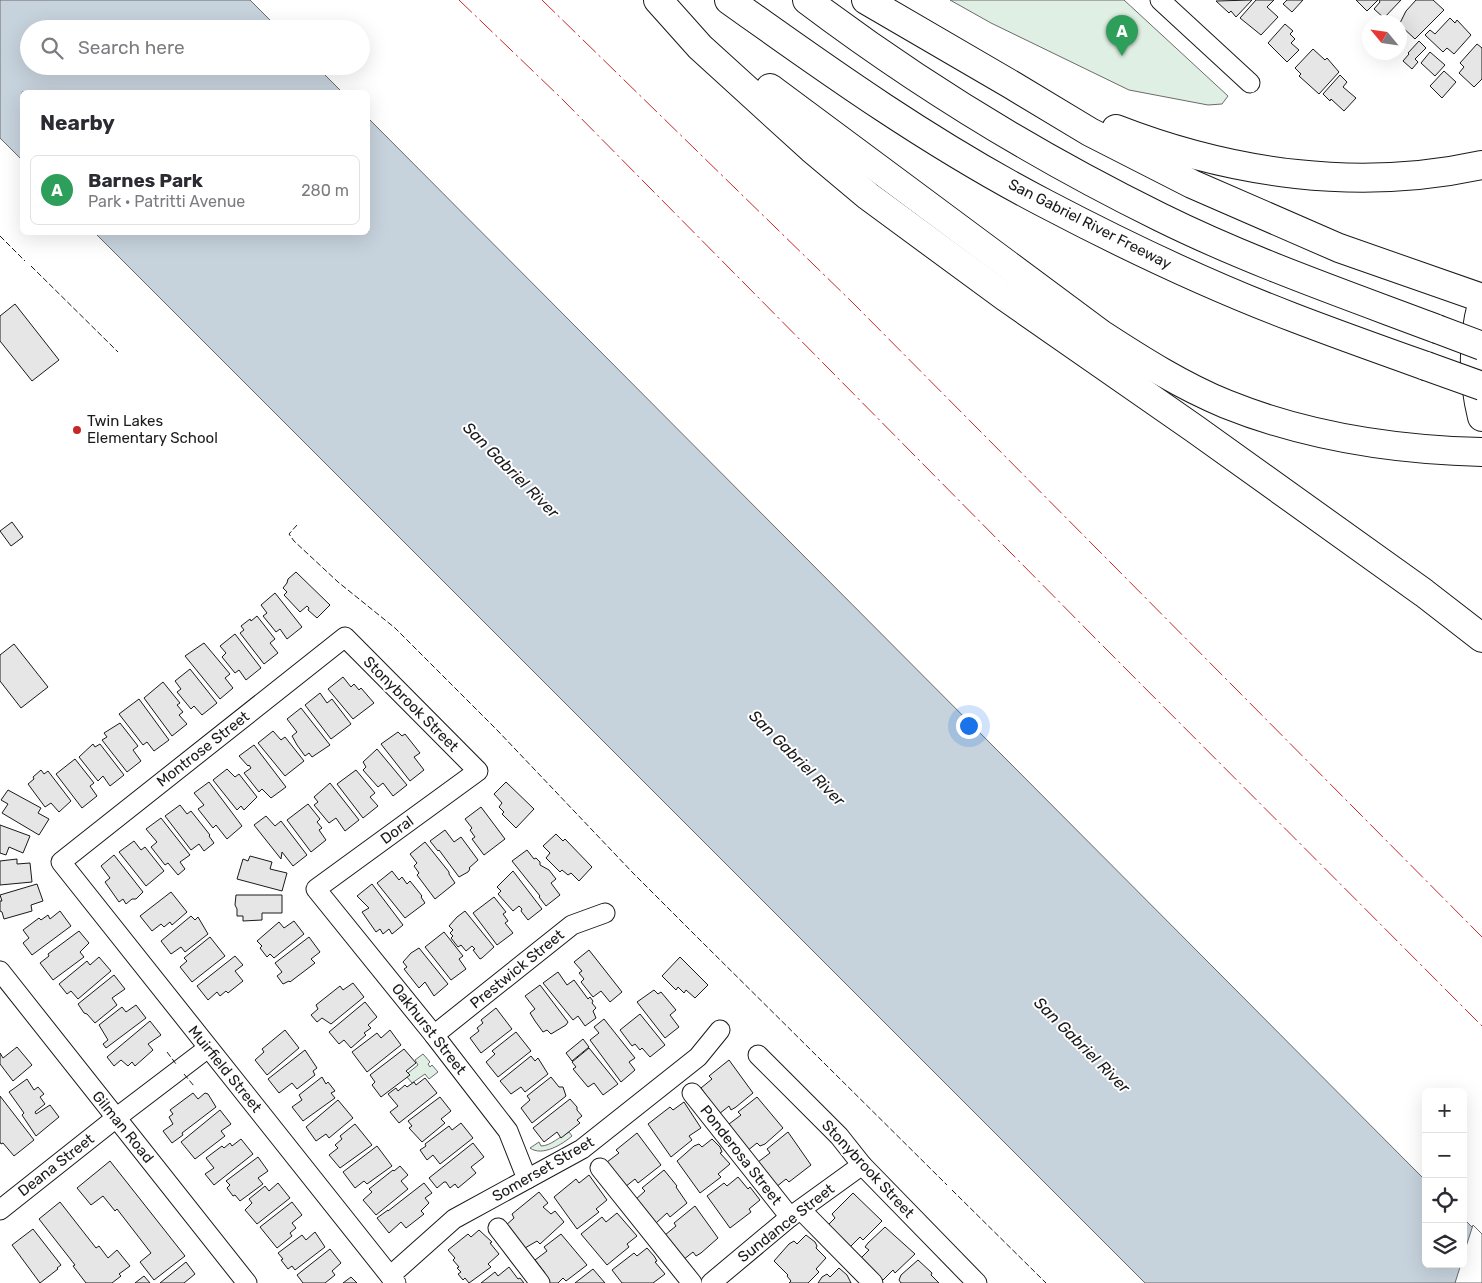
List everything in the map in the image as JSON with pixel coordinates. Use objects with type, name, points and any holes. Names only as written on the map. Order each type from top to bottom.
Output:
[{"type":"highway","points":[[658,0],[796,109],[1074,315],[1128,352],[1195,390],[1262,417],[1323,435],[1409,448],[1482,452]]},
{"type":"highway","points":[[658,0],[700,47],[812,149],[868,196],[1004,296],[1195,429],[1424,593],[1482,638]]},
{"type":"highway","name":"San Gabriel River Freeway","points":[[729,0],[820,65],[936,141],[1044,204],[1158,260],[1291,317],[1482,386]]},
{"type":"highway","points":[[807,0],[840,25],[956,103],[1060,165],[1162,218],[1276,268],[1482,346]]},
{"type":"highway","points":[[866,0],[1090,132],[1192,184],[1340,248],[1482,298]]},
{"type":"highway","points":[[1012,85],[1086,118],[1173,150],[1234,165],[1296,175],[1377,178],[1464,169],[1482,165]]},
{"type":"highway","points":[[1482,304],[1474,346],[1477,396],[1482,417]]},
{"type":"street","points":[[1160,0],[1250,82]]},
{"type":"street","name":"Stonybrook Street","points":[[345,637],[478,771]]},
{"type":"street","name":"Montrose Street","points":[[61,862],[345,637]]},
{"type":"street","name":"Doral","points":[[316,889],[478,771]]},
{"type":"street","name":"Muirfield Street","points":[[61,862],[393,1279]]},
{"type":"street","name":"Oakhurst Street","points":[[316,889],[434,1035],[508,1131],[527,1179]]},
{"type":"street","name":"Prestwick Street","points":[[434,1035],[572,924],[605,914]]},
{"type":"street","name":"Gilman Road","points":[[0,971],[247,1283]]},
{"type":"street","name":"Somerset Street","points":[[393,1279],[454,1219],[582,1149],[698,1057],[720,1030]]},
{"type":"street","name":"Deana Street","points":[[0,1210],[208,1048]]},
{"type":"street","name":"Stonybrook Street","points":[[758,1055],[839,1136],[862,1165],[977,1283]]},
{"type":"street","name":"Ponderosa Street","points":[[692,1093],[795,1214],[873,1283]]},
{"type":"street","name":"Sundance Street","points":[[711,1283],[795,1214],[862,1165]]},
{"type":"street","points":[[600,1168],[692,1283]]},
{"type":"street","points":[[498,1228],[540,1283]]},
{"type":"green space","points":[[950,0],[1124,0],[1228,96],[1222,104],[1208,105],[1129,90],[991,23]]},
{"type":"green space","points":[[423,1054],[430,1062],[428,1064],[430,1067],[432,1065],[438,1072],[429,1079],[425,1074],[412,1083],[407,1077],[408,1073],[418,1065],[415,1060]]},
{"type":"green space","points":[[569,1132],[572,1136],[552,1148],[540,1151],[530,1148],[539,1142],[541,1146],[548,1144]]},
{"type":"water","points":[[0,0],[250,0],[270,20],[20,20],[20,75],[325,75],[340,90],[20,90],[20,158],[0,138]]},
{"type":"water","name":"San Gabriel River","points":[[370,120],[1422,1177],[1422,1268],[1467,1268],[1467,1222],[1482,1237],[1482,1283],[1145,1283],[97,235],[370,235]]},
{"type":"pier","points":[[1473,1225],[1482,1234],[1482,1283],[1455,1283],[1460,1268],[1467,1268],[1467,1244]]},
{"type":"building","points":[[1252,0],[1236,17],[1231,11],[1229,13],[1216,1]]},
{"type":"building","points":[[1256,0],[1274,0],[1267,7],[1278,17],[1261,35],[1240,18]]},
{"type":"building","points":[[1287,0],[1303,0],[1292,12],[1283,4]]},
{"type":"building","points":[[1356,0],[1378,0],[1367,11]]},
{"type":"building","points":[[1379,0],[1401,0],[1387,15],[1381,15],[1374,9],[1380,2]]},
{"type":"building","points":[[1416,0],[1433,0],[1444,10],[1415,39],[1407,32],[1407,15],[1404,15]]},
{"type":"building","points":[[1450,18],[1455,23],[1457,20],[1471,35],[1454,54],[1447,48],[1443,52],[1425,35],[1430,30],[1435,34]]},
{"type":"building","points":[[1285,24],[1293,31],[1290,34],[1295,39],[1291,43],[1299,50],[1287,62],[1268,43]]},
{"type":"building","points":[[1419,41],[1426,48],[1415,59],[1418,62],[1412,69],[1403,61],[1407,60],[1408,53]]},
{"type":"building","points":[[1477,44],[1482,48],[1482,79],[1474,87],[1459,73],[1464,67],[1460,63]]},
{"type":"building","points":[[1313,49],[1325,60],[1327,58],[1339,72],[1319,94],[1299,76],[1301,74],[1295,68]]},
{"type":"building","points":[[1430,52],[1445,65],[1435,76],[1421,63]]},
{"type":"building","points":[[1444,71],[1456,82],[1442,98],[1430,86]]},
{"type":"building","points":[[1340,75],[1347,82],[1343,87],[1356,98],[1344,111],[1323,94]]},
{"type":"building","points":[[15,304],[59,360],[32,381],[0,341],[0,316]]},
{"type":"building","points":[[12,522],[23,537],[11,546],[0,531]]},
{"type":"building","points":[[296,572],[330,605],[317,618],[308,610],[307,606],[300,612],[284,595],[287,592],[283,588],[288,579]]},
{"type":"building","points":[[275,593],[302,627],[287,639],[280,629],[276,632],[263,616],[267,613],[261,605]]},
{"type":"building","points":[[257,616],[275,639],[270,643],[278,653],[264,664],[240,633],[244,630],[241,626]]},
{"type":"building","points":[[235,634],[261,668],[246,680],[239,670],[235,673],[222,657],[226,653],[220,646]]},
{"type":"building","points":[[204,643],[230,674],[225,678],[233,688],[220,699],[185,656]]},
{"type":"building","points":[[14,644],[48,687],[21,708],[0,681],[0,655]]},
{"type":"building","points":[[190,669],[217,703],[202,715],[194,706],[191,709],[177,692],[181,689],[175,681]]},
{"type":"building","points":[[343,677],[351,687],[354,684],[359,690],[361,688],[374,703],[353,719],[328,689]]},
{"type":"building","points":[[163,682],[180,703],[177,705],[183,712],[179,715],[187,724],[172,736],[144,698]]},
{"type":"building","points":[[320,693],[327,703],[332,699],[351,724],[331,739],[305,705]]},
{"type":"building","points":[[139,699],[169,740],[154,751],[147,742],[143,745],[119,714]]},
{"type":"building","points":[[301,708],[330,745],[312,757],[309,753],[305,756],[297,745],[292,736],[297,732],[287,719]]},
{"type":"building","points":[[120,723],[138,746],[133,750],[141,761],[127,772],[102,740],[107,737],[104,733]]},
{"type":"building","points":[[273,731],[281,740],[285,737],[304,761],[285,776],[258,743]]},
{"type":"building","points":[[398,732],[402,736],[405,734],[420,753],[414,757],[424,770],[410,781],[381,744]]},
{"type":"building","points":[[93,744],[95,747],[100,744],[124,775],[110,786],[103,776],[98,781],[79,757]]},
{"type":"building","points":[[254,745],[286,787],[271,798],[262,789],[259,792],[244,773],[251,768],[239,756]]},
{"type":"building","points":[[377,749],[407,785],[393,796],[383,783],[378,787],[363,770],[366,767],[363,762]]},
{"type":"building","points":[[75,759],[94,783],[90,786],[97,796],[82,808],[56,774]]},
{"type":"building","points":[[227,769],[235,777],[239,774],[257,797],[244,810],[241,806],[237,810],[213,780]]},
{"type":"building","points":[[41,770],[44,774],[48,771],[71,801],[59,812],[51,803],[45,807],[28,784]]},
{"type":"building","points":[[356,770],[375,793],[370,797],[378,806],[363,818],[337,784]]},
{"type":"building","points":[[209,782],[242,826],[227,839],[216,825],[213,828],[198,809],[204,805],[194,793]]},
{"type":"building","points":[[506,782],[534,809],[516,828],[502,814],[504,812],[499,807],[502,803],[494,794]]},
{"type":"building","points":[[330,783],[359,820],[345,831],[336,818],[329,823],[314,805],[318,802],[314,797]]},
{"type":"building","points":[[8,790],[41,808],[38,813],[49,819],[39,835],[2,813],[8,804],[1,800]]},
{"type":"building","points":[[308,804],[320,819],[317,822],[322,828],[319,830],[326,840],[311,852],[287,820]]},
{"type":"building","points":[[180,805],[187,814],[191,811],[210,835],[214,843],[204,851],[199,844],[191,850],[165,816]]},
{"type":"building","points":[[481,807],[505,839],[484,855],[472,839],[475,837],[470,830],[472,828],[465,819]]},
{"type":"building","points":[[266,816],[275,826],[281,821],[307,855],[293,866],[282,852],[281,859],[254,825]]},
{"type":"building","points":[[161,818],[190,855],[180,862],[185,869],[178,875],[168,863],[165,865],[151,847],[157,842],[146,829]]},
{"type":"building","points":[[0,825],[30,836],[23,853],[9,847],[6,855],[0,853]]},
{"type":"building","points":[[445,830],[454,842],[461,837],[478,860],[469,868],[468,872],[459,877],[430,841]]},
{"type":"building","points":[[556,834],[563,841],[565,839],[592,867],[579,881],[571,873],[568,875],[562,870],[560,872],[546,858],[550,853],[543,846]]},
{"type":"building","points":[[134,841],[141,850],[145,847],[164,871],[146,886],[119,852]]},
{"type":"building","points":[[425,842],[449,872],[455,883],[435,899],[417,875],[419,873],[414,866],[417,863],[410,854]]},
{"type":"building","points":[[527,850],[556,879],[551,883],[560,895],[546,906],[512,861]]},
{"type":"building","points":[[114,855],[143,892],[136,899],[132,899],[126,904],[123,899],[119,902],[105,882],[110,878],[101,866]]},
{"type":"building","points":[[250,856],[272,862],[270,869],[287,873],[282,891],[237,879],[243,859],[248,861]]},
{"type":"building","points":[[17,859],[17,864],[30,863],[32,882],[0,885],[0,861]]},
{"type":"building","points":[[392,871],[399,880],[402,877],[407,884],[410,881],[425,903],[405,918],[377,883]]},
{"type":"building","points":[[513,871],[542,909],[528,920],[519,906],[513,911],[498,894],[501,891],[497,887]]},
{"type":"building","points":[[37,884],[43,901],[31,905],[32,911],[4,919],[0,911],[0,901],[2,901],[0,895]]},
{"type":"building","points":[[372,884],[403,925],[392,934],[389,929],[383,934],[380,929],[376,932],[362,912],[369,908],[357,896]]},
{"type":"building","points":[[171,892],[187,912],[172,925],[170,922],[164,927],[161,924],[152,931],[140,916]]},
{"type":"building","points":[[236,895],[282,895],[282,913],[262,913],[262,920],[243,921],[243,916],[237,916]]},
{"type":"building","points":[[494,897],[506,912],[503,914],[508,921],[505,923],[513,933],[497,945],[473,913]]},
{"type":"building","points":[[60,911],[71,926],[32,955],[23,943],[29,938],[23,930],[39,918],[41,920],[48,915],[50,919]]},
{"type":"building","points":[[465,911],[494,947],[480,959],[472,946],[466,951],[461,945],[458,947],[451,938],[453,936],[450,933],[453,930],[449,926]]},
{"type":"building","points":[[191,916],[195,920],[198,917],[208,934],[185,952],[181,947],[171,954],[161,941]]},
{"type":"building","points":[[294,921],[304,934],[274,958],[270,954],[267,957],[260,948],[262,946],[257,941],[279,922],[284,928]]},
{"type":"building","points":[[79,931],[89,943],[80,952],[84,957],[53,980],[40,963],[49,956],[48,954]]},
{"type":"building","points":[[444,932],[463,956],[459,959],[466,969],[451,980],[425,947]]},
{"type":"building","points":[[210,937],[225,956],[192,982],[180,967],[187,961],[184,958]]},
{"type":"building","points":[[309,937],[320,952],[311,959],[315,963],[290,982],[283,984],[277,976],[282,972],[275,963]]},
{"type":"building","points":[[419,948],[448,984],[434,996],[425,982],[419,988],[404,969],[407,967],[403,962],[411,953]]},
{"type":"building","points":[[589,950],[622,992],[610,1002],[601,991],[593,997],[581,982],[584,979],[579,973],[582,971],[574,962]]},
{"type":"building","points":[[235,956],[243,965],[235,971],[243,981],[228,993],[226,991],[220,996],[217,992],[208,1000],[197,986]]},
{"type":"building","points":[[99,957],[111,971],[78,999],[71,991],[67,994],[59,984],[87,961],[90,965]]},
{"type":"building","points":[[680,957],[708,985],[695,998],[686,990],[684,993],[678,987],[676,990],[662,976]]},
{"type":"building","points":[[558,972],[567,985],[574,980],[588,999],[590,997],[593,1001],[592,1003],[596,1008],[593,1011],[596,1018],[585,1026],[578,1016],[573,1020],[543,983]]},
{"type":"building","points":[[114,975],[125,989],[112,998],[117,1005],[95,1023],[84,1013],[78,1004]]},
{"type":"building","points":[[353,983],[364,997],[331,1024],[322,1018],[317,1022],[311,1015],[318,1009],[316,1005],[340,986],[343,990]]},
{"type":"building","points":[[540,985],[568,1022],[551,1034],[547,1030],[543,1032],[535,1021],[530,1013],[535,1009],[525,996]]},
{"type":"building","points":[[654,990],[658,994],[661,992],[676,1010],[670,1015],[679,1027],[665,1038],[637,1002]]},
{"type":"building","points":[[365,1002],[377,1017],[368,1025],[371,1028],[351,1048],[344,1040],[339,1044],[329,1032]]},
{"type":"building","points":[[136,1005],[146,1018],[106,1048],[103,1044],[108,1040],[99,1025],[122,1007],[126,1012]]},
{"type":"building","points":[[496,1008],[512,1029],[481,1053],[470,1038],[479,1031],[477,1028],[483,1023],[481,1020]]},
{"type":"building","points":[[640,1014],[665,1045],[650,1057],[642,1048],[640,1050],[635,1044],[632,1046],[620,1030]]},
{"type":"building","points":[[604,1019],[635,1058],[629,1062],[635,1070],[621,1082],[590,1040],[599,1033],[594,1027]]},
{"type":"building","points":[[150,1021],[161,1035],[148,1044],[153,1050],[135,1066],[132,1062],[128,1066],[121,1060],[114,1066],[107,1057]]},
{"type":"building","points":[[285,1030],[299,1048],[267,1075],[255,1060],[264,1052],[262,1049]]},
{"type":"building","points":[[390,1030],[401,1045],[367,1072],[352,1052],[377,1033],[381,1038]]},
{"type":"building","points":[[516,1032],[531,1051],[498,1077],[486,1062],[495,1054],[492,1051]]},
{"type":"building","points":[[583,1039],[589,1047],[572,1061],[566,1053]]},
{"type":"building","points":[[17,1047],[32,1065],[13,1081],[0,1064],[0,1053],[3,1058]]},
{"type":"building","points":[[589,1048],[618,1084],[603,1095],[594,1083],[588,1087],[573,1069],[576,1067],[572,1062]]},
{"type":"building","points":[[404,1049],[416,1063],[406,1071],[410,1075],[381,1097],[372,1085],[375,1082],[370,1075]]},
{"type":"building","points":[[305,1050],[317,1068],[313,1071],[315,1075],[297,1089],[292,1083],[279,1093],[268,1079]]},
{"type":"building","points":[[531,1056],[535,1061],[538,1058],[548,1074],[525,1092],[521,1087],[511,1094],[500,1081]]},
{"type":"building","points":[[729,1060],[753,1093],[736,1107],[731,1110],[729,1106],[719,1114],[701,1088],[712,1079],[709,1076]]},
{"type":"building","points":[[322,1077],[326,1084],[328,1082],[335,1091],[331,1093],[335,1098],[303,1121],[292,1107],[302,1100],[299,1095]]},
{"type":"building","points":[[551,1077],[559,1087],[563,1087],[566,1096],[532,1123],[521,1108],[530,1100],[527,1096]]},
{"type":"building","points":[[425,1078],[437,1093],[399,1123],[390,1112],[398,1106],[388,1094],[396,1088],[398,1091],[405,1085],[407,1087],[414,1082],[416,1085]]},
{"type":"building","points":[[27,1079],[34,1090],[38,1087],[44,1094],[40,1097],[45,1104],[35,1112],[36,1114],[50,1105],[59,1117],[36,1136],[22,1115],[24,1113],[9,1092]]},
{"type":"building","points":[[193,1093],[198,1099],[205,1093],[208,1094],[216,1107],[172,1143],[163,1131],[173,1124],[169,1117],[173,1114],[170,1110]]},
{"type":"building","points":[[0,1096],[34,1140],[14,1156],[0,1142]]},
{"type":"building","points":[[440,1097],[451,1111],[441,1119],[445,1123],[422,1142],[409,1128],[412,1126],[408,1121]]},
{"type":"building","points":[[757,1097],[783,1128],[765,1144],[760,1146],[757,1143],[747,1151],[729,1124],[741,1115],[738,1112]]},
{"type":"building","points":[[570,1099],[582,1116],[577,1120],[580,1123],[561,1138],[557,1132],[544,1142],[533,1128]]},
{"type":"building","points":[[338,1100],[353,1118],[329,1138],[326,1134],[316,1141],[306,1127]]},
{"type":"building","points":[[684,1102],[701,1128],[689,1136],[692,1140],[671,1157],[648,1124],[670,1107],[673,1110]]},
{"type":"building","points":[[220,1110],[231,1124],[221,1131],[225,1136],[195,1159],[181,1142]]},
{"type":"building","points":[[461,1123],[473,1138],[440,1164],[433,1155],[427,1160],[420,1150],[426,1146],[425,1144],[449,1126],[452,1130]]},
{"type":"building","points":[[355,1124],[372,1145],[340,1168],[329,1155],[338,1148],[335,1145],[342,1139],[340,1136]]},
{"type":"building","points":[[788,1132],[811,1165],[789,1182],[786,1179],[776,1187],[758,1162],[770,1153],[767,1149]]},
{"type":"building","points":[[637,1133],[661,1165],[638,1183],[635,1179],[625,1187],[607,1162],[619,1153],[616,1150]]},
{"type":"building","points":[[241,1139],[253,1154],[214,1185],[205,1174],[214,1168],[206,1158],[222,1146],[224,1148],[230,1143],[232,1146]]},
{"type":"building","points":[[712,1139],[720,1147],[722,1152],[720,1153],[730,1164],[718,1174],[721,1177],[700,1193],[677,1161],[694,1146],[699,1144],[702,1147]]},
{"type":"building","points":[[473,1143],[484,1157],[471,1167],[476,1173],[458,1188],[455,1184],[450,1188],[444,1182],[437,1188],[429,1178]]},
{"type":"building","points":[[377,1146],[392,1166],[367,1184],[364,1181],[355,1188],[343,1172]]},
{"type":"building","points":[[258,1157],[268,1171],[258,1178],[263,1184],[240,1201],[227,1188],[230,1185],[226,1181]]},
{"type":"building","points":[[110,1161],[185,1256],[154,1280],[140,1262],[151,1253],[117,1209],[115,1211],[103,1196],[91,1205],[77,1188]]},
{"type":"building","points":[[400,1166],[408,1175],[401,1181],[408,1189],[376,1215],[363,1200],[372,1192],[369,1189]]},
{"type":"building","points":[[664,1170],[677,1186],[687,1203],[670,1217],[667,1213],[656,1223],[635,1200],[645,1191],[642,1188]]},
{"type":"building","points":[[589,1175],[607,1200],[596,1209],[599,1212],[577,1229],[554,1197],[576,1179],[579,1183]]},
{"type":"building","points":[[738,1177],[748,1189],[750,1187],[760,1200],[749,1209],[751,1212],[730,1228],[707,1196],[724,1183],[727,1186]]},
{"type":"building","points":[[278,1183],[290,1198],[257,1224],[245,1210],[252,1203],[249,1199],[265,1186],[269,1191]]},
{"type":"building","points":[[424,1183],[432,1193],[425,1198],[429,1203],[421,1211],[424,1214],[406,1228],[401,1222],[389,1233],[377,1218]]},
{"type":"building","points":[[539,1192],[548,1203],[543,1207],[551,1214],[555,1211],[564,1222],[540,1244],[537,1241],[525,1248],[505,1226],[514,1218],[512,1214]]},
{"type":"building","points":[[853,1193],[882,1221],[863,1240],[860,1237],[850,1247],[827,1226],[835,1218],[832,1214]]},
{"type":"building","points":[[60,1202],[96,1248],[99,1246],[108,1258],[117,1250],[130,1266],[119,1274],[121,1276],[112,1283],[86,1283],[73,1266],[75,1265],[39,1219]]},
{"type":"building","points":[[292,1202],[302,1215],[292,1223],[296,1228],[290,1233],[292,1236],[277,1248],[260,1227]]},
{"type":"building","points":[[695,1206],[718,1238],[701,1253],[696,1256],[693,1252],[683,1260],[665,1235],[676,1226],[674,1223]]},
{"type":"building","points":[[617,1213],[637,1236],[627,1244],[629,1247],[607,1265],[581,1234],[602,1217],[606,1222]]},
{"type":"building","points":[[885,1227],[915,1254],[895,1273],[893,1270],[883,1280],[860,1259],[869,1250],[865,1247],[868,1243]]},
{"type":"building","points":[[33,1229],[61,1265],[40,1283],[12,1245]]},
{"type":"building","points":[[479,1230],[492,1242],[490,1243],[499,1254],[488,1264],[491,1267],[469,1283],[458,1274],[461,1272],[457,1268],[459,1267],[453,1260],[455,1258],[448,1250],[468,1234],[471,1237]]},
{"type":"building","points":[[315,1232],[325,1247],[295,1270],[292,1266],[288,1269],[278,1253],[302,1235],[306,1240]]},
{"type":"building","points":[[561,1234],[587,1265],[566,1281],[563,1278],[558,1283],[549,1283],[543,1275],[545,1273],[535,1260],[547,1251],[544,1247]]},
{"type":"building","points":[[806,1235],[815,1242],[816,1248],[826,1258],[816,1269],[819,1272],[808,1283],[789,1283],[791,1281],[788,1275],[774,1261],[789,1244],[794,1241],[797,1244]]},
{"type":"building","points":[[647,1248],[665,1274],[653,1283],[622,1283],[612,1270],[634,1253],[637,1256]]},
{"type":"building","points":[[330,1249],[341,1263],[332,1271],[335,1275],[325,1283],[303,1283],[297,1275]]},
{"type":"building","points":[[918,1260],[932,1273],[931,1275],[939,1283],[901,1283],[899,1280],[901,1275]]},
{"type":"building","points":[[186,1262],[195,1274],[184,1283],[160,1283]]},
{"type":"building","points":[[509,1267],[518,1279],[520,1278],[524,1283],[481,1283],[495,1272],[498,1276]]},
{"type":"building","points":[[839,1268],[847,1275],[851,1283],[818,1283],[822,1277],[827,1274],[830,1277]]},
{"type":"building","points":[[593,1269],[605,1283],[575,1283]]},
{"type":"building","points":[[144,1276],[150,1283],[135,1283]]},
{"type":"building","points":[[351,1277],[357,1283],[343,1283]]},
{"type":"fence","points":[[0,236],[25,261]]},
{"type":"fence","points":[[31,266],[118,352]]},
{"type":"fence","points":[[297,525],[289,534],[294,541],[338,582],[395,628],[497,730],[633,873],[947,1185]]},
{"type":"fence","points":[[167,1052],[176,1064]]},
{"type":"fence","points":[[184,1074],[194,1086]]},
{"type":"fence","points":[[952,1190],[1046,1283]]},
{"type":"power","points":[[459,0],[561,98],[1482,1026]]},
{"type":"power","points":[[542,0],[853,303],[1482,937]]},
{"type":"place","name":"Barnes Park","points":[[1122,56]]},
{"type":"place","name":"Twin Lakes Elementary School","points":[[77,430]]}]
